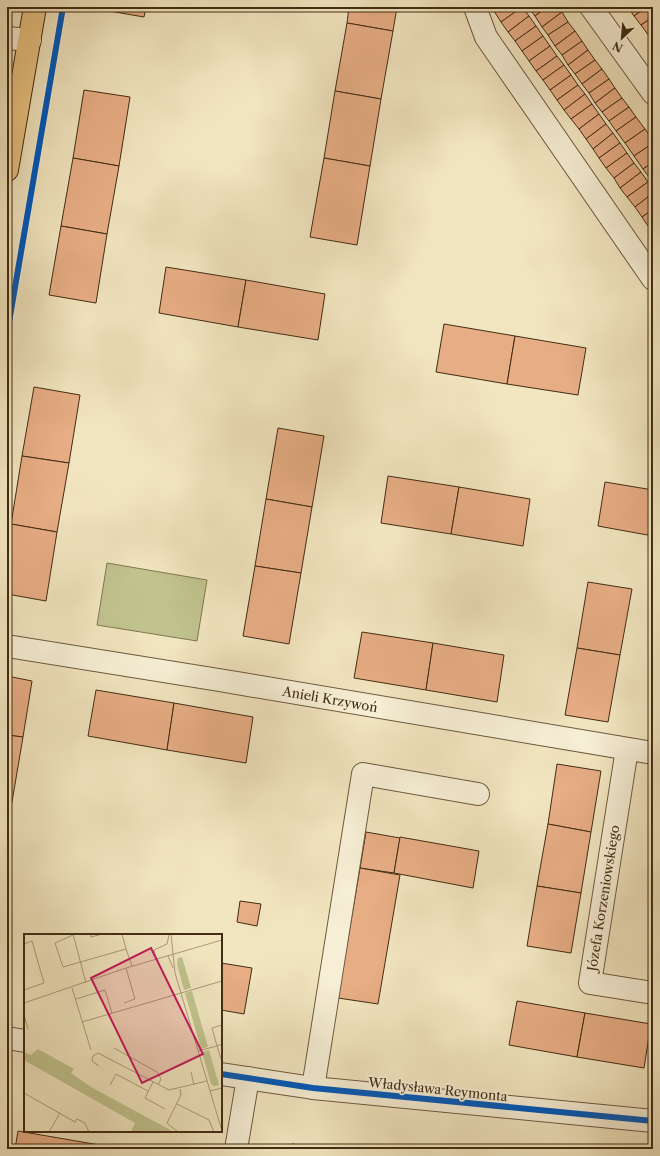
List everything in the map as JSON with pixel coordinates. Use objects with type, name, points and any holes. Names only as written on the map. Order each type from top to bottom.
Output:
[{"type":"main road","points":[[7,170],[35,7]]},
{"type":"street","points":[[475,7],[486,37],[653,279]]},
{"type":"street","points":[[591,7],[653,93]]},
{"type":"street","points":[[7,38],[30,40]]},
{"type":"street","name":"Anieli Krzywoń","points":[[7,646],[653,753]]},
{"type":"street","name":"Józefa Korzeniowskiego","points":[[627,749],[590,983],[653,993]]},
{"type":"street","points":[[313,1088],[363,774],[478,794]]},
{"type":"street","points":[[7,1038],[24,1041]]},
{"type":"street","name":"Władysława Reymonta","points":[[222,1074],[313,1088],[653,1121]]},
{"type":"street","points":[[236,1149],[248,1078]]},
{"type":"green space","points":[[107,563],[207,580],[197,641],[97,625]]},
{"type":"building","points":[[98,7],[146,7],[144,17],[98,9]]},
{"type":"building","points":[[349,7],[397,7],[393,31],[347,23]]},
{"type":"building","points":[[500,7],[522,7],[501,22],[494,11]]},
{"type":"building","points":[[522,7],[529,16],[508,32],[501,22]]},
{"type":"building","points":[[528,7],[547,7],[535,16]]},
{"type":"building","points":[[547,7],[558,7],[562,12],[542,27],[535,16]]},
{"type":"building","points":[[628,7],[647,7],[634,16]]},
{"type":"building","points":[[647,7],[653,7],[653,17],[641,25],[634,16]]},
{"type":"building","points":[[562,12],[568,22],[548,35],[542,27]]},
{"type":"building","points":[[529,16],[536,26],[515,41],[508,32]]},
{"type":"building","points":[[653,17],[653,33],[649,36],[641,25]]},
{"type":"building","points":[[568,22],[575,31],[555,46],[548,35]]},
{"type":"building","points":[[347,23],[393,31],[381,99],[335,91]]},
{"type":"building","points":[[536,26],[543,36],[522,51],[515,41]]},
{"type":"building","points":[[575,31],[582,41],[562,55],[555,46]]},
{"type":"building","points":[[543,36],[550,46],[529,61],[522,51]]},
{"type":"building","points":[[582,41],[588,50],[568,65],[562,55]]},
{"type":"building","points":[[550,46],[557,56],[536,71],[529,61]]},
{"type":"building","points":[[588,50],[595,60],[575,74],[568,65]]},
{"type":"building","points":[[557,56],[564,65],[543,80],[536,71]]},
{"type":"building","points":[[595,60],[602,69],[582,84],[575,74]]},
{"type":"building","points":[[564,65],[571,75],[550,90],[543,80]]},
{"type":"building","points":[[602,69],[609,79],[589,93],[582,84]]},
{"type":"building","points":[[571,75],[578,85],[557,100],[550,90]]},
{"type":"building","points":[[609,79],[615,88],[595,103],[589,93]]},
{"type":"building","points":[[578,85],[585,94],[564,110],[557,100]]},
{"type":"building","points":[[615,88],[622,98],[602,112],[595,103]]},
{"type":"building","points":[[84,90],[130,97],[119,166],[73,158]]},
{"type":"building","points":[[335,91],[381,99],[370,166],[324,158]]},
{"type":"building","points":[[585,94],[592,104],[571,119],[564,110]]},
{"type":"building","points":[[622,98],[629,107],[609,121],[602,112]]},
{"type":"building","points":[[592,104],[599,114],[579,129],[571,119]]},
{"type":"building","points":[[629,107],[636,117],[616,131],[609,121]]},
{"type":"building","points":[[599,114],[606,124],[586,139],[579,129]]},
{"type":"building","points":[[636,117],[645,129],[625,143],[616,131]]},
{"type":"building","points":[[606,124],[613,133],[593,149],[586,139]]},
{"type":"building","points":[[645,129],[653,140],[653,143],[634,156],[625,143]]},
{"type":"building","points":[[613,133],[620,143],[599,158],[593,149]]},
{"type":"building","points":[[620,143],[627,153],[606,168],[599,158]]},
{"type":"building","points":[[653,143],[653,162],[643,169],[634,156]]},
{"type":"building","points":[[627,153],[634,163],[614,178],[606,168]]},
{"type":"building","points":[[73,158],[119,166],[107,234],[61,226]]},
{"type":"building","points":[[324,158],[370,166],[357,245],[310,237]]},
{"type":"building","points":[[653,162],[653,180],[652,181],[643,169]]},
{"type":"building","points":[[634,163],[641,172],[620,188],[614,178]]},
{"type":"building","points":[[641,172],[648,182],[627,197],[620,188]]},
{"type":"building","points":[[648,182],[653,189],[653,193],[635,207],[627,197]]},
{"type":"building","points":[[653,193],[653,209],[642,217],[635,207]]},
{"type":"building","points":[[653,209],[653,223],[648,226],[642,217]]},
{"type":"building","points":[[61,226],[107,234],[96,303],[49,295]]},
{"type":"building","points":[[166,267],[246,280],[238,327],[159,313]]},
{"type":"building","points":[[246,280],[325,294],[318,340],[238,327]]},
{"type":"building","points":[[444,324],[515,336],[507,384],[436,372]]},
{"type":"building","points":[[515,336],[586,348],[578,395],[507,384]]},
{"type":"building","points":[[34,387],[80,395],[69,463],[22,456]]},
{"type":"building","points":[[278,428],[324,436],[312,507],[266,499]]},
{"type":"building","points":[[22,456],[69,463],[57,532],[11,524]]},
{"type":"building","points":[[388,476],[459,487],[451,534],[381,523]]},
{"type":"building","points":[[605,482],[653,490],[653,536],[598,526]]},
{"type":"building","points":[[459,487],[530,499],[523,546],[451,534]]},
{"type":"building","points":[[266,499],[312,507],[301,573],[255,566]]},
{"type":"building","points":[[11,524],[57,532],[46,601],[7,594],[7,548]]},
{"type":"building","points":[[255,566],[301,573],[289,644],[243,636]]},
{"type":"building","points":[[588,582],[632,589],[620,655],[577,648]]},
{"type":"building","points":[[362,632],[433,643],[426,690],[354,678]]},
{"type":"building","points":[[433,643],[504,655],[497,702],[426,690]]},
{"type":"building","points":[[577,648],[620,655],[608,722],[565,715]]},
{"type":"building","points":[[7,676],[32,681],[23,737],[7,735]]},
{"type":"building","points":[[96,690],[174,703],[167,750],[88,736]]},
{"type":"building","points":[[174,703],[253,717],[246,763],[167,750]]},
{"type":"building","points":[[7,735],[23,737],[12,802],[7,801]]},
{"type":"building","points":[[557,764],[601,771],[591,832],[548,824]]},
{"type":"building","points":[[7,801],[12,802],[7,833]]},
{"type":"building","points":[[548,824],[591,832],[581,893],[537,886]]},
{"type":"building","points":[[366,832],[400,838],[394,873],[360,868]]},
{"type":"building","points":[[400,837],[479,851],[473,888],[394,873]]},
{"type":"building","points":[[360,868],[400,875],[378,1004],[338,998]]},
{"type":"building","points":[[537,886],[581,893],[571,953],[527,946]]},
{"type":"building","points":[[240,901],[261,904],[257,926],[237,922]]},
{"type":"building","points":[[222,963],[252,968],[244,1014],[222,1010]]},
{"type":"building","points":[[517,1001],[585,1013],[577,1057],[509,1045]]},
{"type":"building","points":[[585,1013],[651,1024],[644,1068],[577,1057]]},
{"type":"building","points":[[18,1131],[123,1149],[15,1149]]},
{"type":"building","points":[[292,1144],[324,1149],[291,1149]]},
{"type":"cycle path","points":[[7,334],[63,7]]},
{"type":"cycle path","points":[[222,1074],[313,1088],[653,1121]]}]
